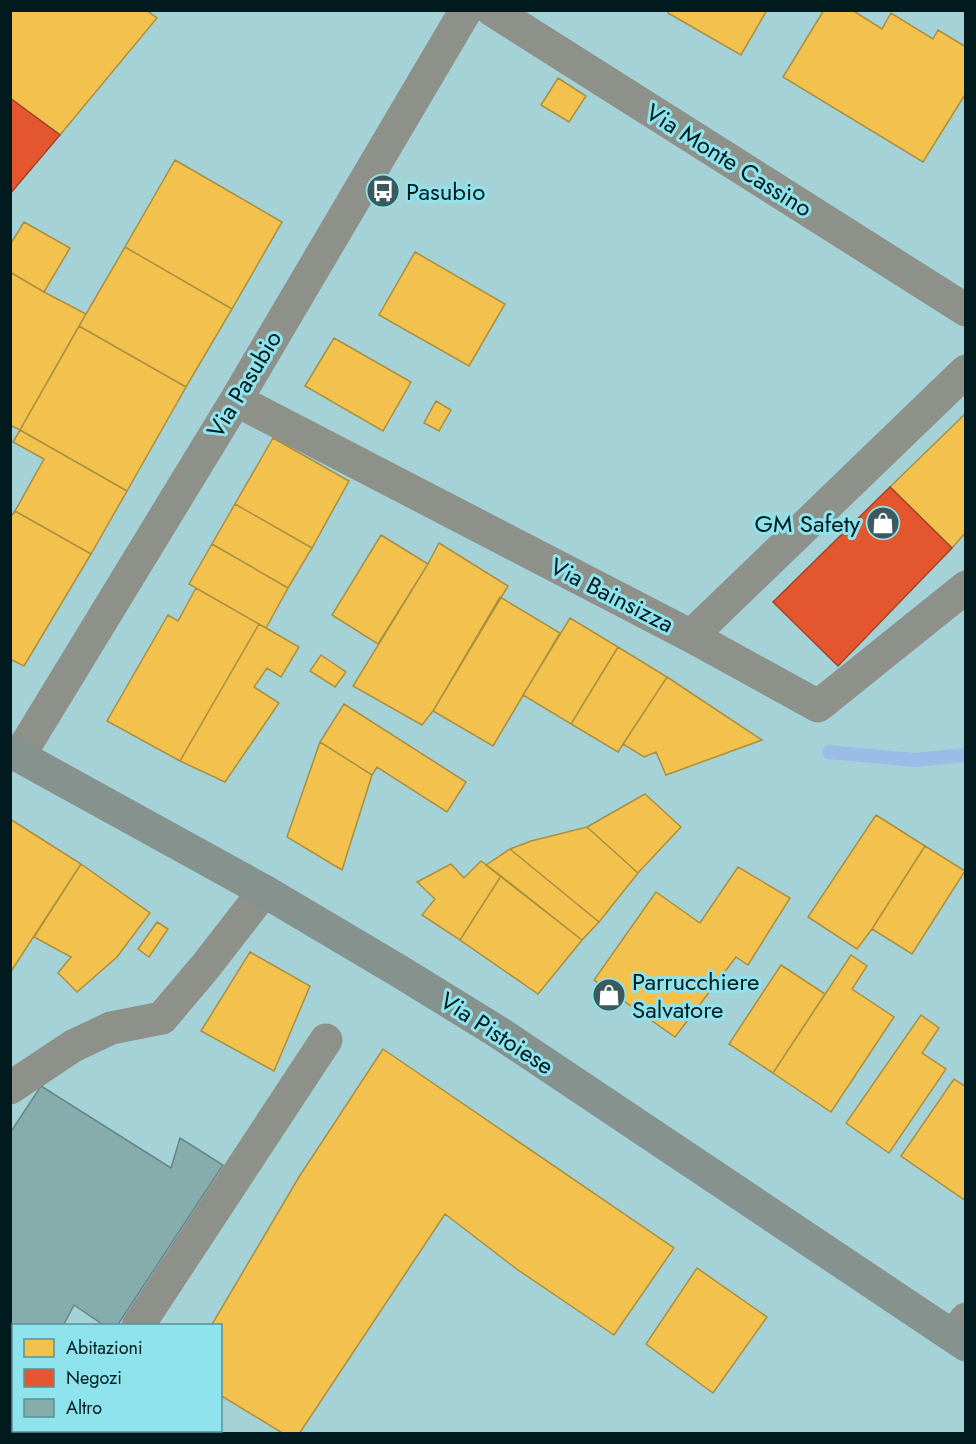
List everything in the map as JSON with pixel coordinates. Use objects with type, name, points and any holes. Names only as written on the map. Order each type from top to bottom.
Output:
[{"type":"main road","name":"Via Pistoiese","points":[[15,753],[264,891],[399,971],[498,1032],[962,1333]]},
{"type":"street","name":"Via Pasubio","points":[[15,753],[236,400],[466,10]]},
{"type":"street","name":"Via Monte Cassino","points":[[492,10],[966,310]]},
{"type":"street","points":[[691,636],[966,371]]},
{"type":"street","name":"Via Bainsizza","points":[[236,400],[691,636],[818,706],[966,587]]},
{"type":"street","points":[[10,1088],[73,1047],[111,1028],[162,1018],[205,968],[264,891]]},
{"type":"street","points":[[139,1324],[326,1040]]},
{"type":"building: Abitazioni","points":[[10,10],[146,10],[157,18],[60,135],[10,98]]},
{"type":"building: Abitazioni","points":[[670,10],[767,10],[741,55],[668,13]]},
{"type":"building: Abitazioni","points":[[824,10],[852,10],[882,29],[891,13],[933,39],[938,30],[966,47],[966,93],[923,162],[783,77]]},
{"type":"building: Abitazioni","points":[[558,78],[586,96],[569,122],[541,105]]},
{"type":"building: Abitazioni","points":[[175,160],[282,222],[232,309],[125,247]]},
{"type":"building: Abitazioni","points":[[24,222],[70,248],[44,292],[10,272],[10,245]]},
{"type":"building: Abitazioni","points":[[125,247],[232,309],[186,387],[79,326]]},
{"type":"building: Abitazioni","points":[[415,252],[505,304],[469,366],[379,315]]},
{"type":"building: Abitazioni","points":[[10,272],[86,314],[20,430],[10,425]]},
{"type":"building: Abitazioni","points":[[79,326],[186,387],[127,491],[20,430]]},
{"type":"building: Abitazioni","points":[[334,338],[411,382],[383,431],[305,386]]},
{"type":"building: Abitazioni","points":[[436,401],[451,410],[439,431],[424,423]]},
{"type":"building: Abitazioni","points":[[966,413],[966,532],[952,548],[890,487]]},
{"type":"building: Abitazioni","points":[[20,430],[127,491],[91,554],[15,511],[44,459],[13,442]]},
{"type":"building: Abitazioni","points":[[273,438],[349,481],[312,548],[235,504]]},
{"type":"building: Abitazioni","points":[[235,504],[312,548],[288,588],[212,544]]},
{"type":"building: Abitazioni","points":[[15,511],[91,554],[24,666],[10,659],[10,518]]},
{"type":"building: Abitazioni","points":[[381,535],[428,564],[378,644],[332,615]]},
{"type":"building: Abitazioni","points":[[439,543],[508,586],[433,711],[422,725],[353,686]]},
{"type":"building: Abitazioni","points":[[212,544],[288,588],[266,628],[189,584]]},
{"type":"building: Abitazioni","points":[[196,588],[259,624],[180,761],[107,721],[168,615],[178,621]]},
{"type":"building: Abitazioni","points":[[500,597],[560,633],[493,746],[433,711]]},
{"type":"building: Abitazioni","points":[[570,618],[618,647],[571,724],[523,695]]},
{"type":"building: Abitazioni","points":[[259,624],[299,647],[281,677],[267,668],[254,687],[279,703],[225,782],[180,761]]},
{"type":"building: Abitazioni","points":[[618,647],[667,677],[618,752],[571,724]]},
{"type":"building: Abitazioni","points":[[321,655],[346,672],[335,687],[310,671]]},
{"type":"building: Abitazioni","points":[[667,677],[762,740],[666,775],[656,752],[644,757],[623,744]]},
{"type":"building: Abitazioni","points":[[344,704],[466,782],[447,812],[377,767],[372,775],[320,742]]},
{"type":"building: Abitazioni","points":[[320,742],[372,775],[342,870],[287,837]]},
{"type":"building: Abitazioni","points":[[645,794],[681,827],[638,873],[587,827]]},
{"type":"building: Abitazioni","points":[[876,815],[925,846],[857,949],[808,917]]},
{"type":"building: Abitazioni","points":[[10,819],[81,864],[10,973]]},
{"type":"building: Abitazioni","points":[[587,827],[638,873],[599,922],[510,849],[531,841]]},
{"type":"building: Abitazioni","points":[[925,846],[965,871],[912,954],[872,929]]},
{"type":"building: Abitazioni","points":[[510,849],[599,922],[582,940],[486,865]]},
{"type":"building: Abitazioni","points":[[481,861],[501,876],[460,940],[422,915],[435,899],[417,882],[451,864],[464,878]]},
{"type":"building: Abitazioni","points":[[81,864],[150,913],[117,957],[77,992],[58,973],[71,957],[34,937]]},
{"type":"building: Abitazioni","points":[[738,867],[790,898],[748,965],[736,957],[675,1037],[594,980],[656,892],[700,923]]},
{"type":"building: Abitazioni","points":[[501,876],[582,940],[538,994],[460,940]]},
{"type":"building: Abitazioni","points":[[157,922],[168,929],[149,957],[138,949]]},
{"type":"building: Abitazioni","points":[[250,952],[310,986],[274,1071],[201,1031]]},
{"type":"building: Abitazioni","points":[[851,955],[867,966],[852,989],[894,1017],[831,1112],[773,1073]]},
{"type":"building: Abitazioni","points":[[781,965],[825,994],[773,1073],[729,1044]]},
{"type":"building: Abitazioni","points":[[921,1015],[939,1028],[922,1053],[946,1069],[889,1153],[846,1123]]},
{"type":"building: Abitazioni","points":[[383,1049],[674,1248],[614,1335],[518,1270],[445,1214],[299,1434],[284,1434],[222,1396],[222,1324],[212,1324],[299,1177]]},
{"type":"building: Abitazioni","points":[[954,1079],[966,1087],[966,1201],[901,1156]]},
{"type":"building: Abitazioni","points":[[697,1268],[767,1317],[713,1393],[646,1344]]},
{"type":"building: Negozi","points":[[10,98],[60,135],[10,194]]},
{"type":"building: Negozi","points":[[890,487],[952,548],[838,666],[773,602]]},
{"type":"building: Altro","points":[[41,1086],[171,1168],[180,1138],[223,1165],[118,1324],[102,1324],[74,1305],[64,1324],[12,1324],[12,1336],[10,1335],[10,1133]]},
{"type":"waterway","points":[[829,752],[914,760],[966,755]]},
{"type":"place","name":"Pasubio","points":[[383,191]]},
{"type":"place","name":"GM Safety","points":[[883,523]]},
{"type":"place","name":"Parrucchiere Salvatore","points":[[609,995]]}]
